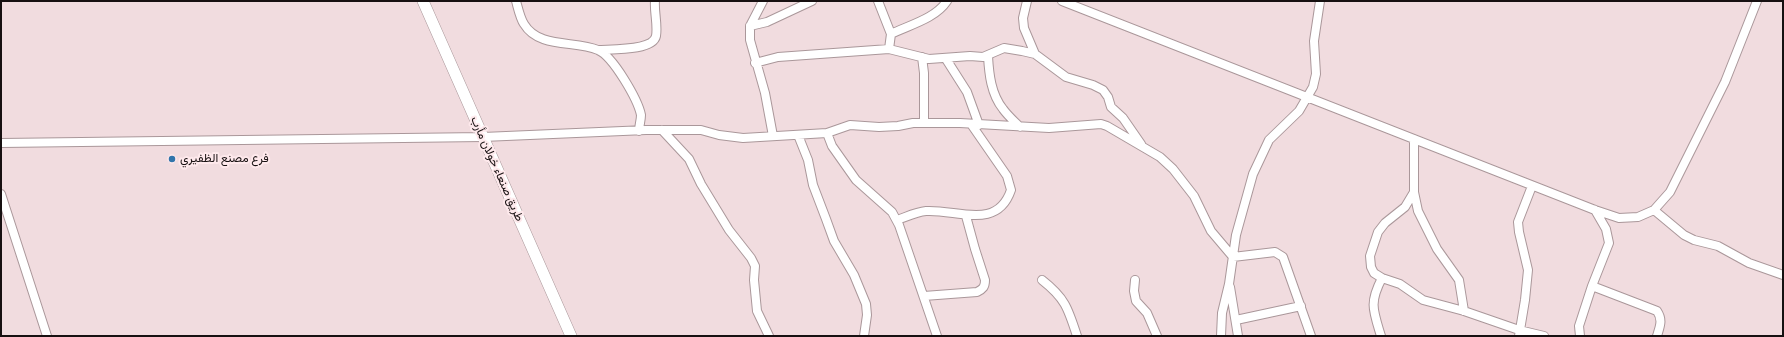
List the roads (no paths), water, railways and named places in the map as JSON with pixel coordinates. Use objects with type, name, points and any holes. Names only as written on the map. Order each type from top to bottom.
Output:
[{"type":"main road","name":"طريق صنعاء خولان مأرب","points":[[423,1],[571,336]]},
{"type":"street","points":[[516,1],[524,24],[531,32],[550,42],[598,50],[635,47],[648,45],[654,42],[656,35],[655,1]]},
{"type":"street","points":[[763,1],[750,26],[750,40],[765,93],[773,136]]},
{"type":"street","points":[[750,26],[767,22],[812,1]]},
{"type":"street","points":[[878,1],[891,34],[889,49]]},
{"type":"street","points":[[891,34],[934,14],[943,8],[947,1]]},
{"type":"street","points":[[1027,1],[1024,28],[1035,54]]},
{"type":"street","points":[[1062,1],[1532,186],[1619,218],[1638,217],[1654,210],[1670,192],[1725,82],[1757,1]]},
{"type":"street","points":[[1221,336],[1222,314],[1242,211],[1253,174],[1264,149],[1275,132],[1294,116],[1308,97],[1316,79],[1314,41],[1320,1]]},
{"type":"street","points":[[755,62],[778,57],[889,49],[929,59],[988,56],[995,51],[1004,48],[1035,54],[1066,77],[1093,85],[1103,90],[1108,97],[1111,107],[1123,118],[1142,146]]},
{"type":"street","points":[[598,50],[611,62],[637,102],[641,117],[639,130]]},
{"type":"street","points":[[988,56],[991,82],[996,98],[1003,110],[1020,127]]},
{"type":"street","points":[[922,57],[924,123]]},
{"type":"street","points":[[897,220],[916,213],[928,211],[966,216],[987,214],[1002,206],[1011,190],[1007,176],[975,125],[967,92],[946,59]]},
{"type":"street","points":[[1,143],[483,137],[639,130],[701,130],[743,138],[827,133],[850,125],[879,127],[924,123],[1049,128],[1101,124],[1142,146],[1160,158],[1184,182],[1194,196],[1211,231],[1233,257]]},
{"type":"street","points":[[662,130],[689,159],[701,184],[729,230],[751,258],[755,266],[754,280],[757,311],[769,336]]},
{"type":"street","points":[[827,133],[832,146],[856,180],[882,201],[897,220],[937,336]]},
{"type":"street","points":[[798,135],[808,160],[813,184],[834,240],[854,275],[866,304],[867,315],[864,336]]},
{"type":"street","points":[[1414,139],[1414,192],[1418,211],[1437,250],[1459,280],[1464,312]]},
{"type":"street","points":[[1519,333],[1525,300],[1528,270],[1518,222],[1532,186]]},
{"type":"street","points":[[1414,192],[1405,207],[1385,223],[1378,232],[1370,256],[1371,267],[1374,273],[1382,278],[1400,284],[1423,300],[1464,312],[1519,333],[1544,336]]},
{"type":"street","points":[[1,194],[47,336]]},
{"type":"street","points":[[1580,336],[1579,326],[1592,286],[1609,243],[1606,229],[1595,210]]},
{"type":"street","points":[[1654,210],[1684,236],[1718,246],[1749,263],[1783,275]]},
{"type":"street","points":[[924,296],[977,292],[982,290],[985,285],[986,280],[974,249],[966,216]]},
{"type":"street","points":[[1233,257],[1275,252],[1284,256],[1311,336]]},
{"type":"street","points":[[1381,336],[1372,306],[1376,290],[1382,278]]},
{"type":"street","points":[[1042,280],[1062,299],[1069,309],[1077,336]]},
{"type":"street","points":[[1135,280],[1134,291],[1136,301],[1147,313],[1157,336]]},
{"type":"street","points":[[1229,284],[1238,336]]},
{"type":"street","points":[[1592,286],[1657,312],[1661,317],[1661,324],[1657,336]]},
{"type":"street","points":[[1236,320],[1301,306]]},
{"type":"place","name":"فرع مصنع الظفيري","points":[[172,159]]}]
